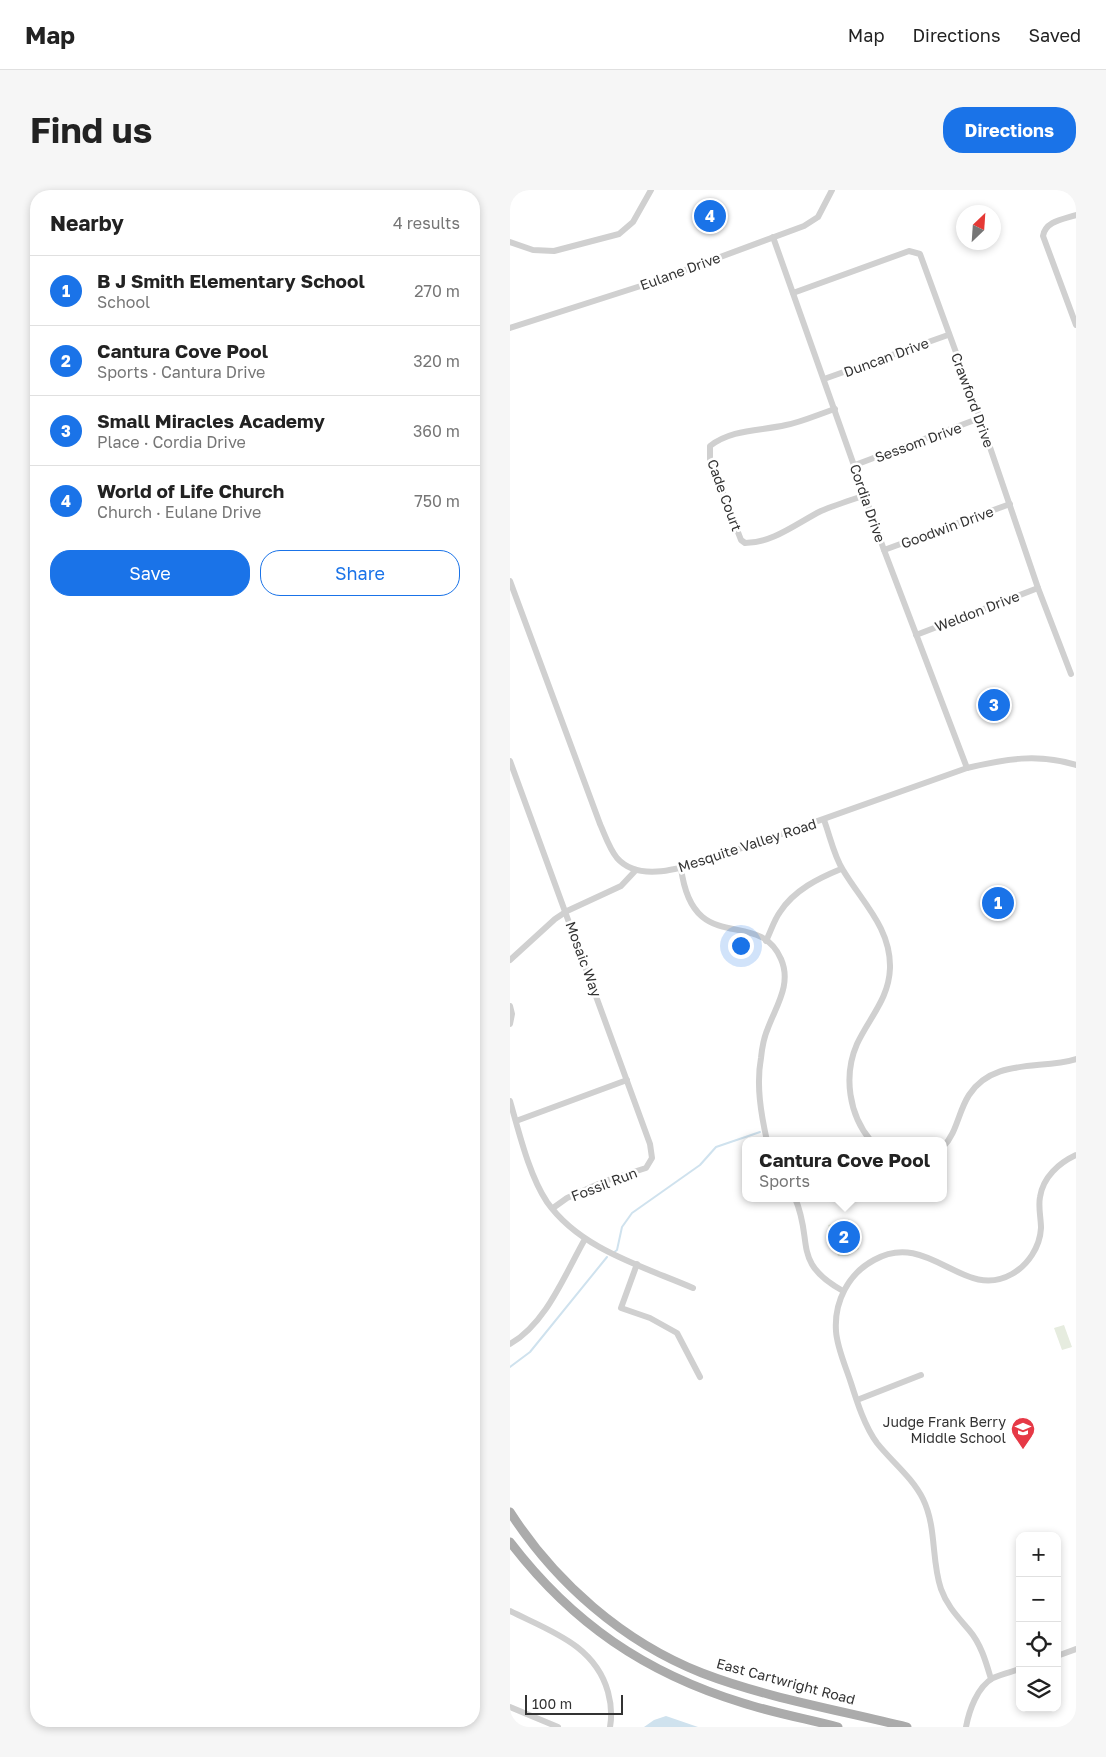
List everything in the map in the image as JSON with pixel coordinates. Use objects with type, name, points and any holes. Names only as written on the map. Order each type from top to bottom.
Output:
[{"type":"main road","name":"East Cartwright Road","points":[[510,1512],[529,1541],[564,1580],[594,1608],[626,1631],[665,1654],[701,1672],[747,1688],[907,1727]]},
{"type":"main road","points":[[510,1542],[547,1586],[588,1624],[637,1658],[690,1685],[743,1704],[838,1727]]},
{"type":"street","points":[[510,242],[534,250],[554,251],[619,234],[633,222],[651,190]]},
{"type":"street","name":"Eulane Drive","points":[[510,328],[650,282],[812,222],[818,216],[832,190]]},
{"type":"street","points":[[1076,215],[1049,225],[1044,231],[1044,240],[1076,326]]},
{"type":"street","name":"Cordia Drive","points":[[773,237],[884,550],[967,768]]},
{"type":"street","name":"Crawford Drive","points":[[793,293],[914,251],[922,258],[948,335],[980,418],[1038,588],[1072,674]]},
{"type":"street","name":"Duncan Drive","points":[[824,379],[948,335]]},
{"type":"street","name":"Cade Court","points":[[835,408],[792,424],[752,429],[724,438],[710,446],[710,458],[741,540],[745,543],[757,542],[788,530],[822,511],[866,495]]},
{"type":"street","name":"Sessom Drive","points":[[855,465],[980,418]]},
{"type":"street","name":"Goodwin Drive","points":[[884,550],[1010,504]]},
{"type":"street","points":[[510,581],[600,824],[618,858],[626,866],[636,870],[621,886],[567,911],[555,919],[510,960]]},
{"type":"street","name":"Weldon Drive","points":[[916,635],[1038,588]]},
{"type":"street","name":"Mesquite Valley Road","points":[[636,870],[655,872],[681,868],[824,820],[967,768],[1015,757],[1038,757],[1076,765]]},
{"type":"street","name":"Mosaic Way","points":[[510,761],[567,911],[650,1144],[652,1158]]},
{"type":"street","points":[[824,820],[841,869],[876,918],[890,956],[889,982],[884,997],[857,1044],[849,1076],[850,1099],[855,1115],[868,1137]]},
{"type":"street","points":[[681,868],[684,889],[691,906],[700,916],[723,928],[751,932],[766,941],[781,959],[785,973],[784,993],[767,1030],[760,1059],[760,1114],[766,1137]]},
{"type":"street","points":[[766,941],[780,912],[791,900],[813,882],[841,869]]},
{"type":"street","points":[[510,1006],[512,1014],[510,1024]]},
{"type":"street","points":[[947,1143],[969,1095],[988,1077],[1000,1071],[1021,1066],[1060,1064],[1076,1059]]},
{"type":"street","points":[[516,1121],[627,1080]]},
{"type":"street","points":[[510,1101],[534,1173],[546,1201],[569,1227],[585,1239],[636,1264],[693,1288]]},
{"type":"street","points":[[991,1679],[977,1642],[954,1613],[940,1588],[936,1570],[934,1530],[923,1499],[914,1484],[876,1442],[856,1400],[836,1332],[836,1317],[843,1291],[858,1272],[885,1254],[900,1252],[933,1258],[971,1279],[984,1282],[1009,1276],[1028,1262],[1040,1239],[1039,1198],[1046,1182],[1059,1165],[1076,1155]]},
{"type":"street","name":"Fossil Run","points":[[553,1208],[567,1198],[605,1181],[646,1168],[652,1158]]},
{"type":"street","points":[[796,1202],[802,1220],[806,1252],[810,1263],[827,1282],[843,1291]]},
{"type":"street","points":[[510,1344],[525,1336],[536,1323],[585,1239]]},
{"type":"street","points":[[636,1264],[620,1308],[650,1318],[678,1333],[700,1377]]},
{"type":"street","points":[[856,1400],[921,1375]]},
{"type":"street","points":[[510,1611],[570,1640],[596,1664],[605,1682],[610,1700],[610,1727]]},
{"type":"street","points":[[1061,1655],[1076,1649]]},
{"type":"street","points":[[966,1727],[968,1713],[979,1692],[991,1679],[1016,1670]]},
{"type":"street","points":[[510,1707],[558,1727]]},
{"type":"shaded area","points":[[849,1219],[859,1249],[848,1256],[838,1256],[828,1225]]},
{"type":"shaded area","points":[[1064,1325],[1072,1347],[1062,1350],[1054,1328]]},
{"type":"water","points":[[666,1716],[698,1727],[644,1727],[654,1720]]},
{"type":"waterway","points":[[745,1137],[760,1132]]},
{"type":"waterway","points":[[613,1253],[617,1250],[622,1227],[632,1213],[700,1165],[716,1147],[742,1138]]},
{"type":"waterway","points":[[510,1367],[530,1352],[607,1257]]},
{"type":"place","name":"World of Life Church","points":[[710,216]]},
{"type":"place","name":"Small Miracles Academy","points":[[994,705]]},
{"type":"place","name":"B J Smith Elementary School","points":[[998,903]]},
{"type":"place","name":"Cantura Cove Pool","points":[[844,1237]]},
{"type":"place","name":"Judge Frank Berry Middle School","points":[[1023,1450]]}]
